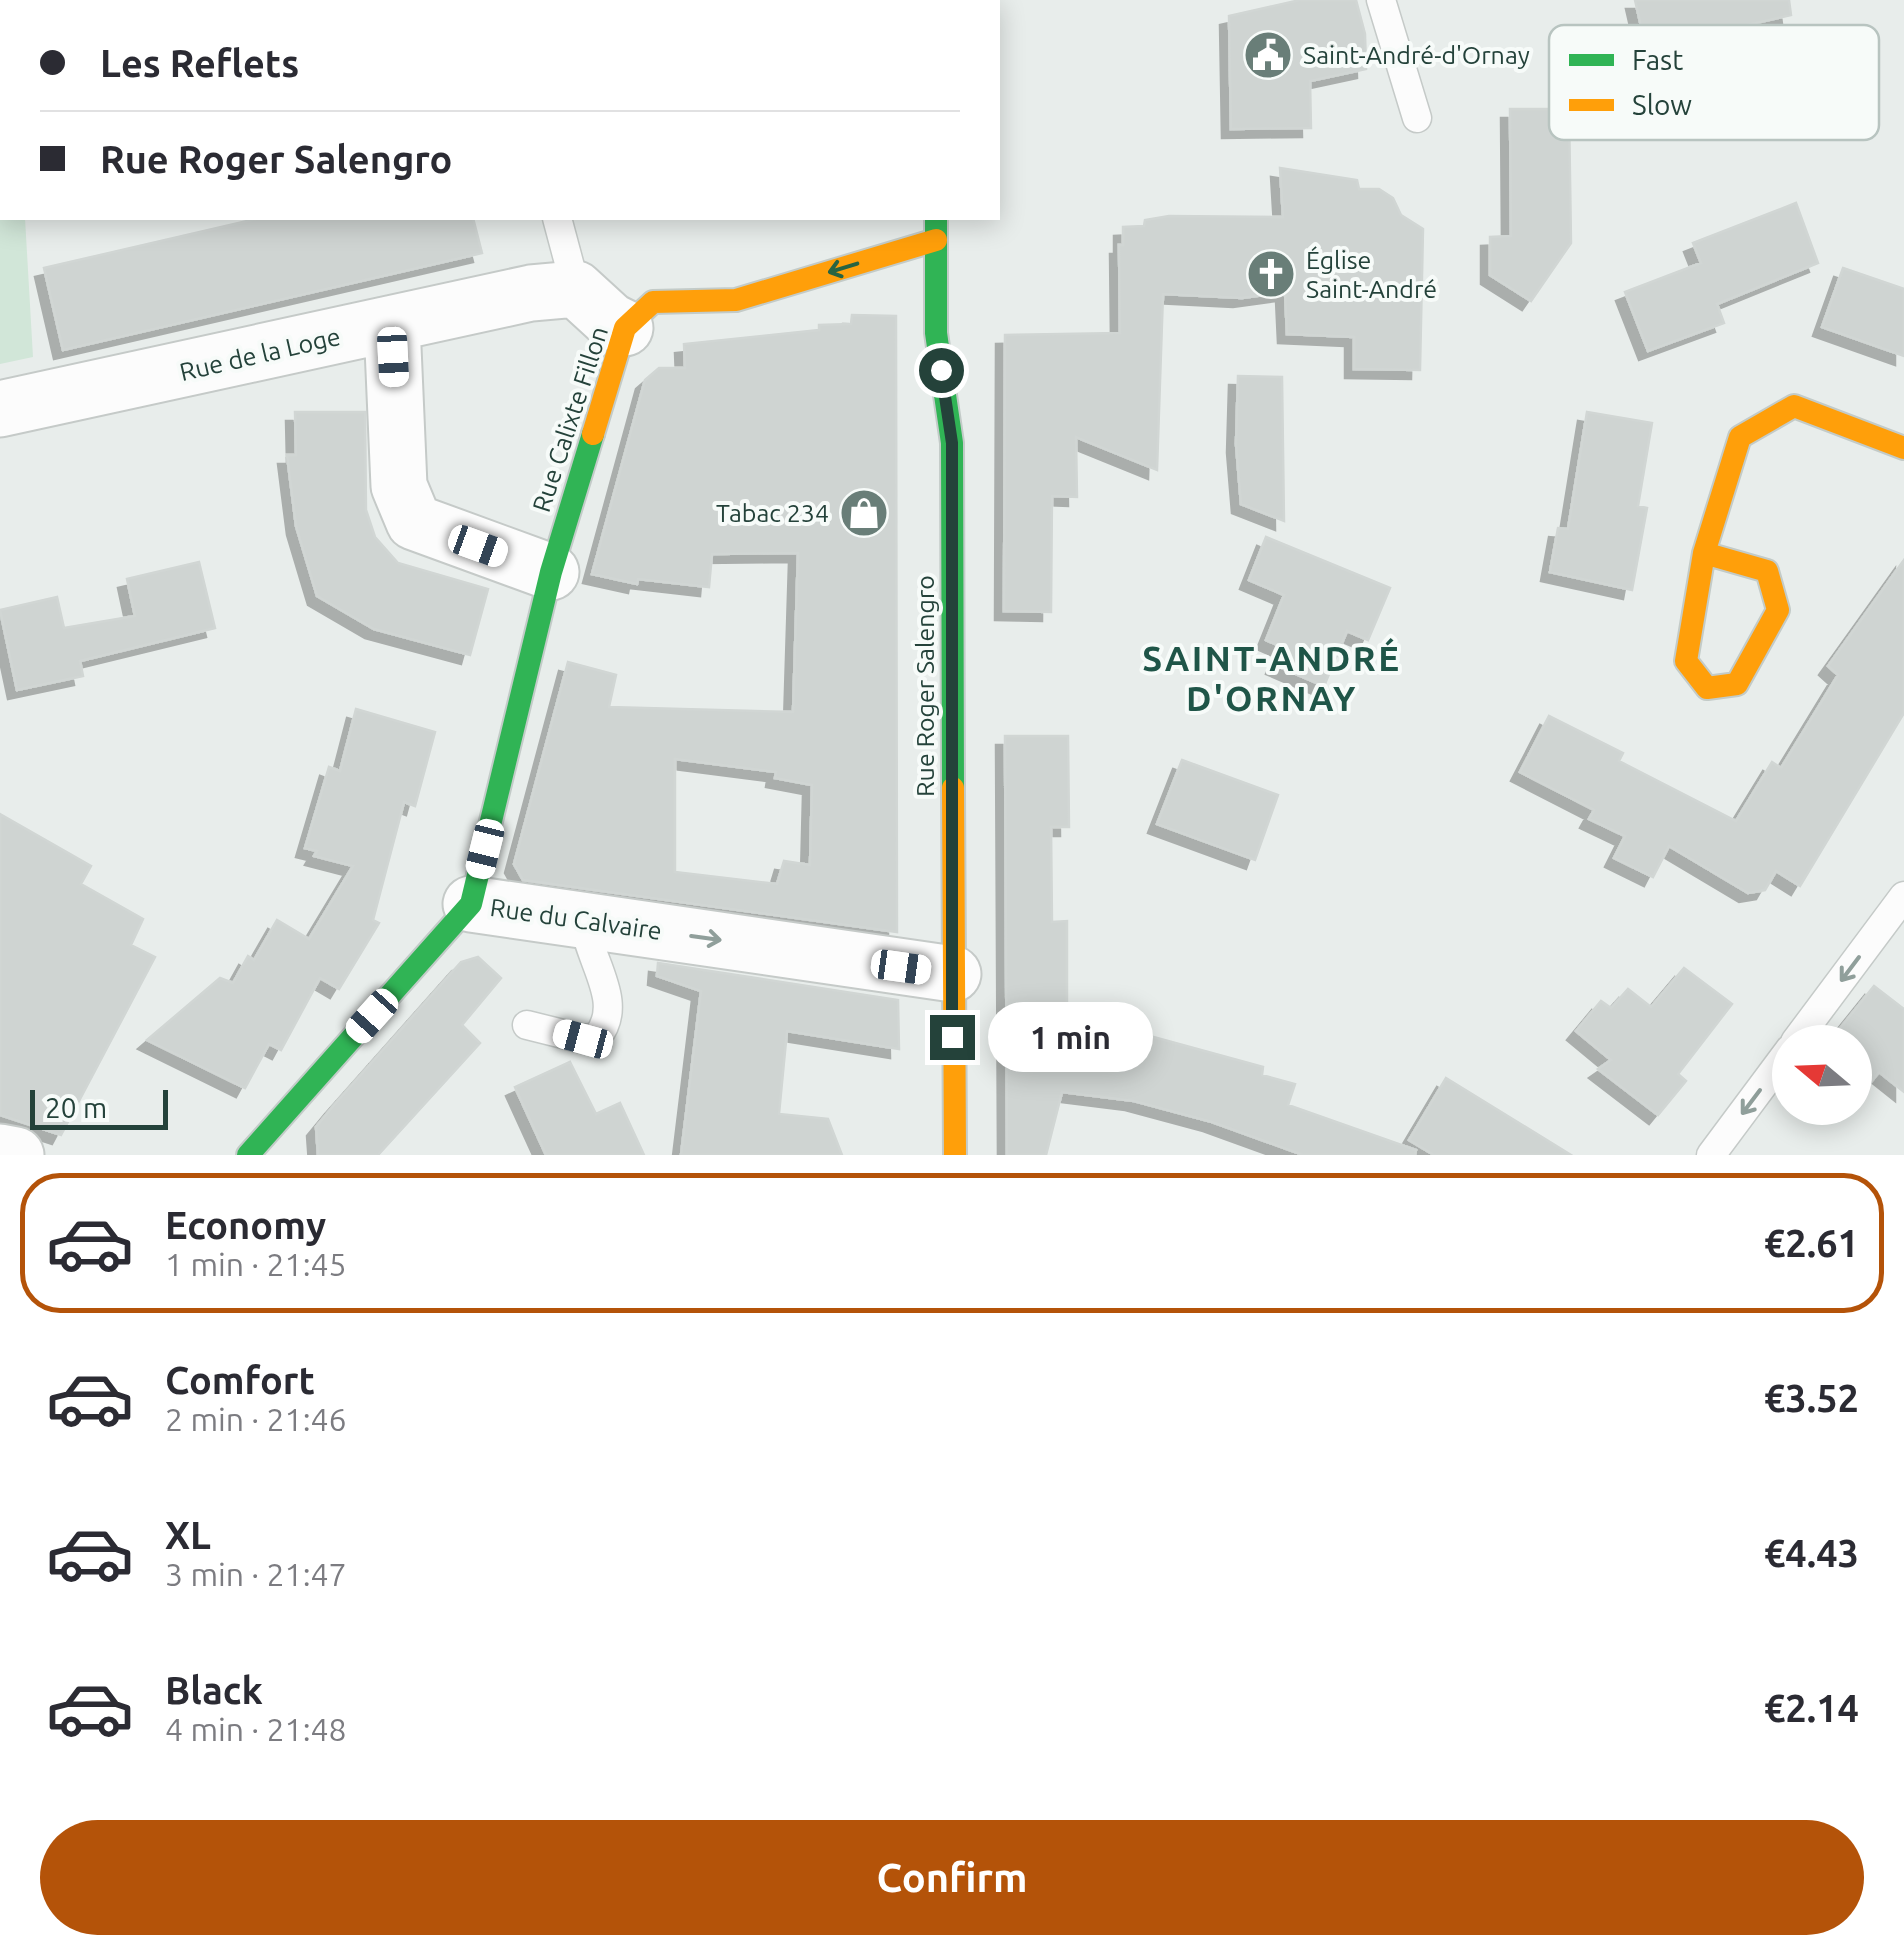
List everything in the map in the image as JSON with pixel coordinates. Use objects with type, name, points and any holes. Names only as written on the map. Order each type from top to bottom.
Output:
[{"type":"street","name":"Rue Calixte Fillon","points":[[472,904],[551,572],[625,328],[654,302],[736,300],[936,228]]},
{"type":"street","name":"Rue Roger Salengro","points":[[936,228],[936,333],[952,443],[955,1155]]},
{"type":"street","name":"Rue de la Loge","points":[[0,409],[531,293],[576,289]]},
{"type":"street","points":[[576,289],[611,322],[625,328]]},
{"type":"street","points":[[392,324],[399,486],[414,522],[551,572]]},
{"type":"street","points":[[1704,553],[1767,571],[1778,610],[1737,684],[1707,688],[1686,661],[1704,553],[1740,437],[1794,406],[1904,448]]},
{"type":"street","name":"Rue du Calvaire","points":[[248,1155],[472,904],[954,974]]},
{"type":"street","points":[[0,1152],[16,1155]]},
{"type":"lane","points":[[1381,0],[1416,118]]},
{"type":"lane","points":[[558,220],[576,289]]},
{"type":"lane","points":[[1808,1025],[1904,896]]},
{"type":"lane","points":[[527,1024],[583,1039],[597,1037],[609,1023],[611,1004],[586,946],[584,920]]},
{"type":"lane","points":[[1712,1155],[1772,1073]]},
{"type":"green space","points":[[0,220],[25,220],[33,357],[0,364]]},
{"type":"building","points":[[1300,0],[1356,0],[1365,34],[1366,69],[1310,81],[1311,128],[1231,129],[1229,16]]},
{"type":"building","points":[[1635,0],[1789,0],[1791,15],[1747,25],[1641,25]]},
{"type":"building","points":[[1510,109],[1549,109],[1549,140],[1569,140],[1571,243],[1531,301],[1490,275],[1490,237],[1511,236]]},
{"type":"building","points":[[1280,168],[1357,180],[1359,189],[1379,189],[1393,198],[1401,215],[1423,229],[1420,370],[1354,369],[1354,337],[1287,334],[1285,292],[1242,298],[1163,294],[1157,470],[1076,437],[1077,497],[1052,496],[1051,612],[1004,611],[1005,335],[1120,333],[1119,245],[1123,245],[1123,227],[1144,226],[1145,220],[1169,216],[1283,217]]},
{"type":"building","points":[[1796,203],[1818,263],[1717,304],[1724,323],[1648,351],[1625,292],[1701,263],[1693,243]]},
{"type":"building","points":[[251,220],[474,220],[482,253],[63,350],[44,268]]},
{"type":"building","points":[[1843,268],[1904,289],[1904,356],[1822,327]]},
{"type":"building","points":[[852,315],[896,316],[897,932],[523,880],[514,864],[568,662],[616,675],[609,707],[793,712],[798,553],[712,554],[709,587],[638,579],[637,584],[592,574],[645,380],[659,368],[685,368],[684,344],[851,324]],"holes":[[[675,759],[776,772],[775,778],[812,785],[810,865],[784,861],[777,884],[675,872]]]},
{"type":"building","points":[[1238,376],[1282,377],[1284,521],[1241,504],[1236,444]]},
{"type":"building","points":[[295,412],[365,412],[366,510],[375,537],[398,563],[488,589],[470,655],[374,629],[317,596],[296,526],[287,455],[296,455]]},
{"type":"building","points":[[1587,412],[1652,423],[1638,506],[1647,508],[1632,590],[1550,572],[1558,528],[1568,529]]},
{"type":"building","points":[[1266,537],[1390,588],[1368,640],[1347,631],[1324,686],[1275,665],[1282,647],[1266,640],[1284,595],[1249,580]]},
{"type":"building","points":[[1904,560],[1904,713],[1800,886],[1776,871],[1765,890],[1748,893],[1669,846],[1653,877],[1614,858],[1625,836],[1589,819],[1594,810],[1520,772],[1549,716],[1623,753],[1619,761],[1736,821],[1772,762],[1781,768],[1838,675],[1828,666]]},
{"type":"building","points":[[199,562],[215,628],[80,661],[83,676],[17,690],[0,610],[57,597],[64,628],[135,616],[127,579]]},
{"type":"building","points":[[356,709],[435,732],[415,806],[404,802],[373,920],[379,923],[339,989],[320,978],[281,1050],[269,1044],[245,1088],[147,1040],[220,978],[233,983],[248,956],[254,960],[277,920],[309,939],[353,866],[314,856],[317,851],[305,848],[329,767],[340,771]]},
{"type":"building","points":[[1005,736],[1068,736],[1069,827],[1051,827],[1052,922],[1067,921],[1067,1013],[1107,1015],[1106,1024],[1263,1067],[1262,1075],[1295,1084],[1288,1105],[1416,1150],[1415,1155],[1303,1155],[1212,1122],[1134,1101],[1062,1092],[1046,1155],[1007,1155]]},
{"type":"building","points":[[1182,760],[1278,795],[1255,860],[1157,824]]},
{"type":"building","points":[[0,814],[91,866],[81,884],[143,919],[131,945],[155,957],[61,1135],[0,1115]]},
{"type":"building","points":[[478,957],[501,978],[462,1025],[480,1043],[378,1155],[318,1155],[316,1127],[461,962]]},
{"type":"building","points":[[658,963],[898,1000],[899,1049],[787,1031],[779,1114],[828,1119],[842,1155],[681,1155],[701,991],[657,976]]},
{"type":"building","points":[[1684,968],[1732,1004],[1678,1074],[1686,1081],[1658,1115],[1598,1069],[1611,1060],[1576,1031],[1601,1001],[1611,1008],[1628,989],[1651,1007]]},
{"type":"building","points":[[1874,986],[1904,1009],[1904,1092],[1879,1072],[1872,1081],[1872,1025],[1843,1025]]},
{"type":"building","points":[[570,1062],[596,1114],[620,1103],[644,1155],[546,1155],[515,1087]]},
{"type":"building","points":[[1446,1078],[1571,1155],[1434,1155],[1409,1140]]},
{"type":"traffic: fast","points":[[936,220],[936,333],[952,443],[953,788]]},
{"type":"traffic: fast","points":[[248,1155],[471,904],[551,572],[593,434]]},
{"type":"traffic: slow","points":[[593,434],[625,328],[653,302],[736,300],[936,240]]},
{"type":"traffic: slow","points":[[1704,553],[1767,571],[1778,610],[1737,684],[1707,688],[1686,661],[1704,553],[1740,437],[1794,406],[1904,448]]},
{"type":"traffic: slow","points":[[953,788],[955,1155]]},
{"type":"place","name":"Saint-André-d'Ornay","points":[[1268,55]]},
{"type":"place","name":"Église Saint-André","points":[[1271,274]]},
{"type":"place","name":"Tabac 234","points":[[864,513]]},
{"type":"district","name":"SAINT-ANDRÉ D'ORNAY","points":[[1272,678]]},
{"type":"route","points":[[941,370],[952,443],[952,1037]]}]
